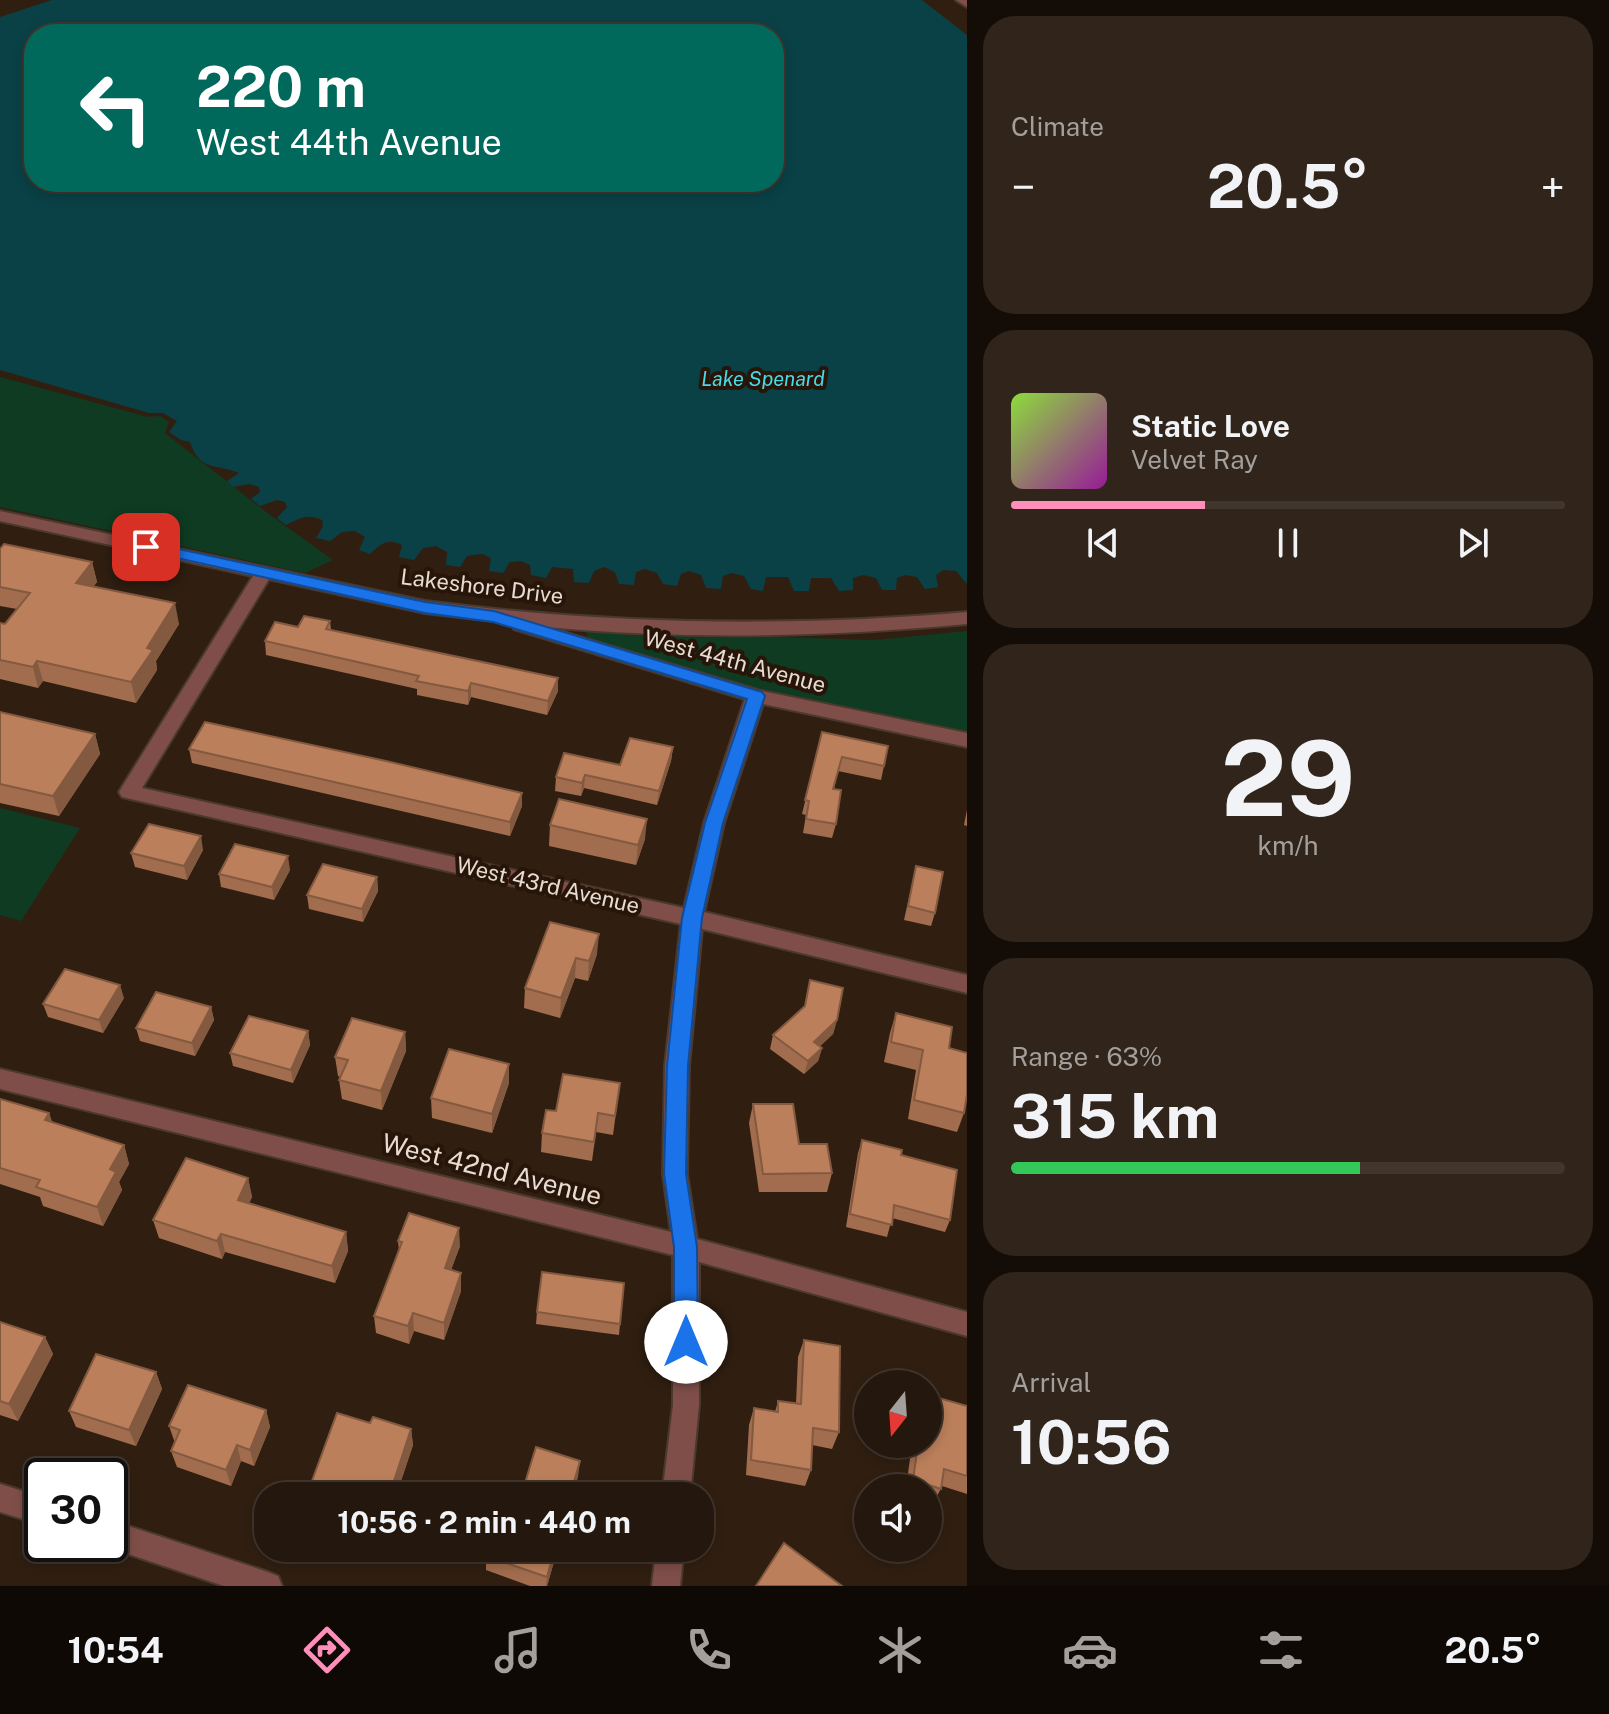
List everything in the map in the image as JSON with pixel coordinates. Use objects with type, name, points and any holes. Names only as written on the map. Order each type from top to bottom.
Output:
[{"type":"street","points":[[962,0],[967,4]]},
{"type":"street","name":"Lakeshore Drive","points":[[0,516],[425,607],[494,617],[787,629],[892,626],[967,618]]},
{"type":"street","name":"West 43rd Avenue","points":[[264,573],[129,792],[692,918],[967,984]]},
{"type":"street","name":"West 44th Avenue","points":[[494,617],[756,696],[967,740]]},
{"type":"street","points":[[678,1482],[686,1405],[686,1247],[675,1174],[677,1066],[692,918],[714,823],[756,696]]},
{"type":"street","name":"West 42nd Avenue","points":[[0,1079],[686,1247],[967,1324]]},
{"type":"street","points":[[0,1498],[24,1505]]},
{"type":"street","points":[[128,1540],[268,1586]]},
{"type":"street","points":[[666,1586],[669,1562]]},
{"type":"green space","points":[[0,377],[148,417],[160,416],[169,422],[165,433],[333,560],[305,573],[0,507]]},
{"type":"green space","points":[[586,631],[875,640],[967,631],[967,740],[756,696],[588,639]]},
{"type":"green space","points":[[0,808],[80,828],[21,921],[0,915]]},
{"type":"water","name":"Lake Spenard","points":[[52,0],[922,0],[967,35],[967,584],[956,571],[943,570],[936,575],[938,587],[925,589],[917,577],[905,575],[897,578],[896,590],[882,590],[876,578],[863,575],[853,578],[853,590],[839,591],[831,578],[811,578],[809,591],[794,591],[788,577],[766,577],[763,591],[751,589],[744,576],[732,573],[723,576],[721,589],[706,588],[701,575],[689,571],[681,574],[677,586],[663,584],[657,573],[645,569],[636,572],[634,585],[619,584],[615,572],[604,567],[594,571],[589,583],[574,582],[573,569],[552,567],[546,578],[531,575],[530,565],[521,561],[510,562],[503,573],[489,571],[491,558],[482,554],[467,556],[460,567],[446,565],[447,552],[436,546],[423,548],[414,560],[399,557],[402,545],[392,542],[381,544],[370,554],[359,550],[365,537],[355,531],[342,532],[330,541],[316,538],[323,526],[322,520],[317,518],[304,517],[286,525],[277,518],[287,507],[285,502],[277,500],[260,506],[251,499],[260,492],[259,487],[249,484],[233,487],[227,481],[239,473],[209,465],[198,458],[190,442],[169,432],[177,421],[163,413],[149,413],[0,370],[0,17]]},
{"type":"building","points":[[4,544],[92,562],[76,583],[175,603],[147,648],[153,650],[131,682],[37,661],[33,667],[0,660],[0,623],[5,624],[30,593],[0,587],[0,549]]},
{"type":"building","points":[[304,616],[330,621],[326,629],[558,678],[548,701],[471,683],[468,691],[416,681],[419,676],[265,641],[275,622],[298,627]]},
{"type":"building","points":[[0,712],[95,734],[53,796],[0,784]]},
{"type":"building","points":[[205,722],[522,793],[510,822],[189,749]]},
{"type":"building","points":[[822,732],[888,746],[884,766],[842,757],[833,789],[841,790],[836,824],[806,819],[809,801],[805,800]]},
{"type":"building","points":[[630,738],[673,747],[659,791],[585,775],[582,783],[556,777],[564,753],[620,765]]},
{"type":"building","points":[[559,799],[647,819],[638,845],[550,825]]},
{"type":"building","points":[[149,824],[201,836],[184,866],[131,853]]},
{"type":"building","points":[[235,844],[288,856],[272,887],[219,874]]},
{"type":"building","points":[[323,864],[377,877],[362,909],[307,895]]},
{"type":"building","points":[[916,866],[943,872],[935,913],[908,906]]},
{"type":"building","points":[[550,922],[599,934],[589,961],[576,958],[561,998],[525,988]]},
{"type":"building","points":[[65,969],[120,985],[99,1020],[43,1004]]},
{"type":"building","points":[[810,980],[843,988],[837,1020],[814,1042],[822,1048],[808,1061],[773,1035],[805,1006]]},
{"type":"building","points":[[156,992],[211,1007],[192,1043],[136,1028]]},
{"type":"building","points":[[896,1013],[952,1027],[949,1048],[967,1053],[964,1113],[914,1100],[923,1050],[891,1042]]},
{"type":"building","points":[[249,1016],[308,1031],[291,1070],[230,1053]]},
{"type":"building","points":[[352,1018],[405,1032],[381,1091],[339,1080],[348,1060],[335,1057]]},
{"type":"building","points":[[449,1049],[509,1064],[492,1114],[431,1098]]},
{"type":"building","points":[[563,1074],[620,1083],[615,1116],[598,1113],[594,1142],[542,1133],[546,1110],[556,1111]]},
{"type":"building","points":[[0,1099],[49,1113],[45,1120],[124,1145],[110,1169],[116,1172],[97,1207],[36,1187],[40,1180],[0,1168]]},
{"type":"building","points":[[753,1104],[793,1104],[799,1144],[827,1144],[832,1173],[763,1174]]},
{"type":"building","points":[[862,1140],[902,1150],[901,1155],[957,1170],[950,1220],[894,1205],[892,1225],[850,1214]]},
{"type":"building","points":[[186,1158],[248,1178],[238,1200],[346,1232],[332,1266],[221,1234],[217,1241],[153,1220]]},
{"type":"building","points":[[409,1213],[459,1228],[445,1268],[461,1273],[444,1323],[413,1313],[408,1326],[374,1316],[402,1242],[398,1241]]},
{"type":"building","points":[[542,1272],[624,1283],[620,1324],[537,1312]]},
{"type":"building","points":[[0,1322],[45,1337],[9,1404],[0,1401]]},
{"type":"building","points":[[804,1340],[840,1346],[839,1432],[813,1428],[811,1470],[751,1460],[754,1408],[778,1412],[778,1401],[801,1404]]},
{"type":"building","points":[[96,1354],[156,1372],[129,1430],[69,1411]]},
{"type":"building","points":[[188,1385],[266,1410],[250,1450],[237,1445],[226,1470],[171,1451],[180,1430],[169,1426]]},
{"type":"building","points":[[942,1399],[967,1406],[967,1476],[944,1469],[942,1482],[942,1474],[914,1474],[916,1458],[942,1458]]},
{"type":"building","points":[[337,1413],[370,1423],[373,1417],[411,1429],[394,1482],[312,1482]]},
{"type":"building","points":[[536,1447],[580,1461],[574,1482],[525,1482]]},
{"type":"building","points":[[784,1543],[842,1586],[756,1586]]},
{"type":"building","points":[[503,1562],[551,1562],[547,1577]]},
{"type":"route","points":[[146,547],[425,607],[494,617],[715,681],[756,696],[714,823],[692,918],[677,1066],[675,1174],[686,1247],[686,1342]]}]
